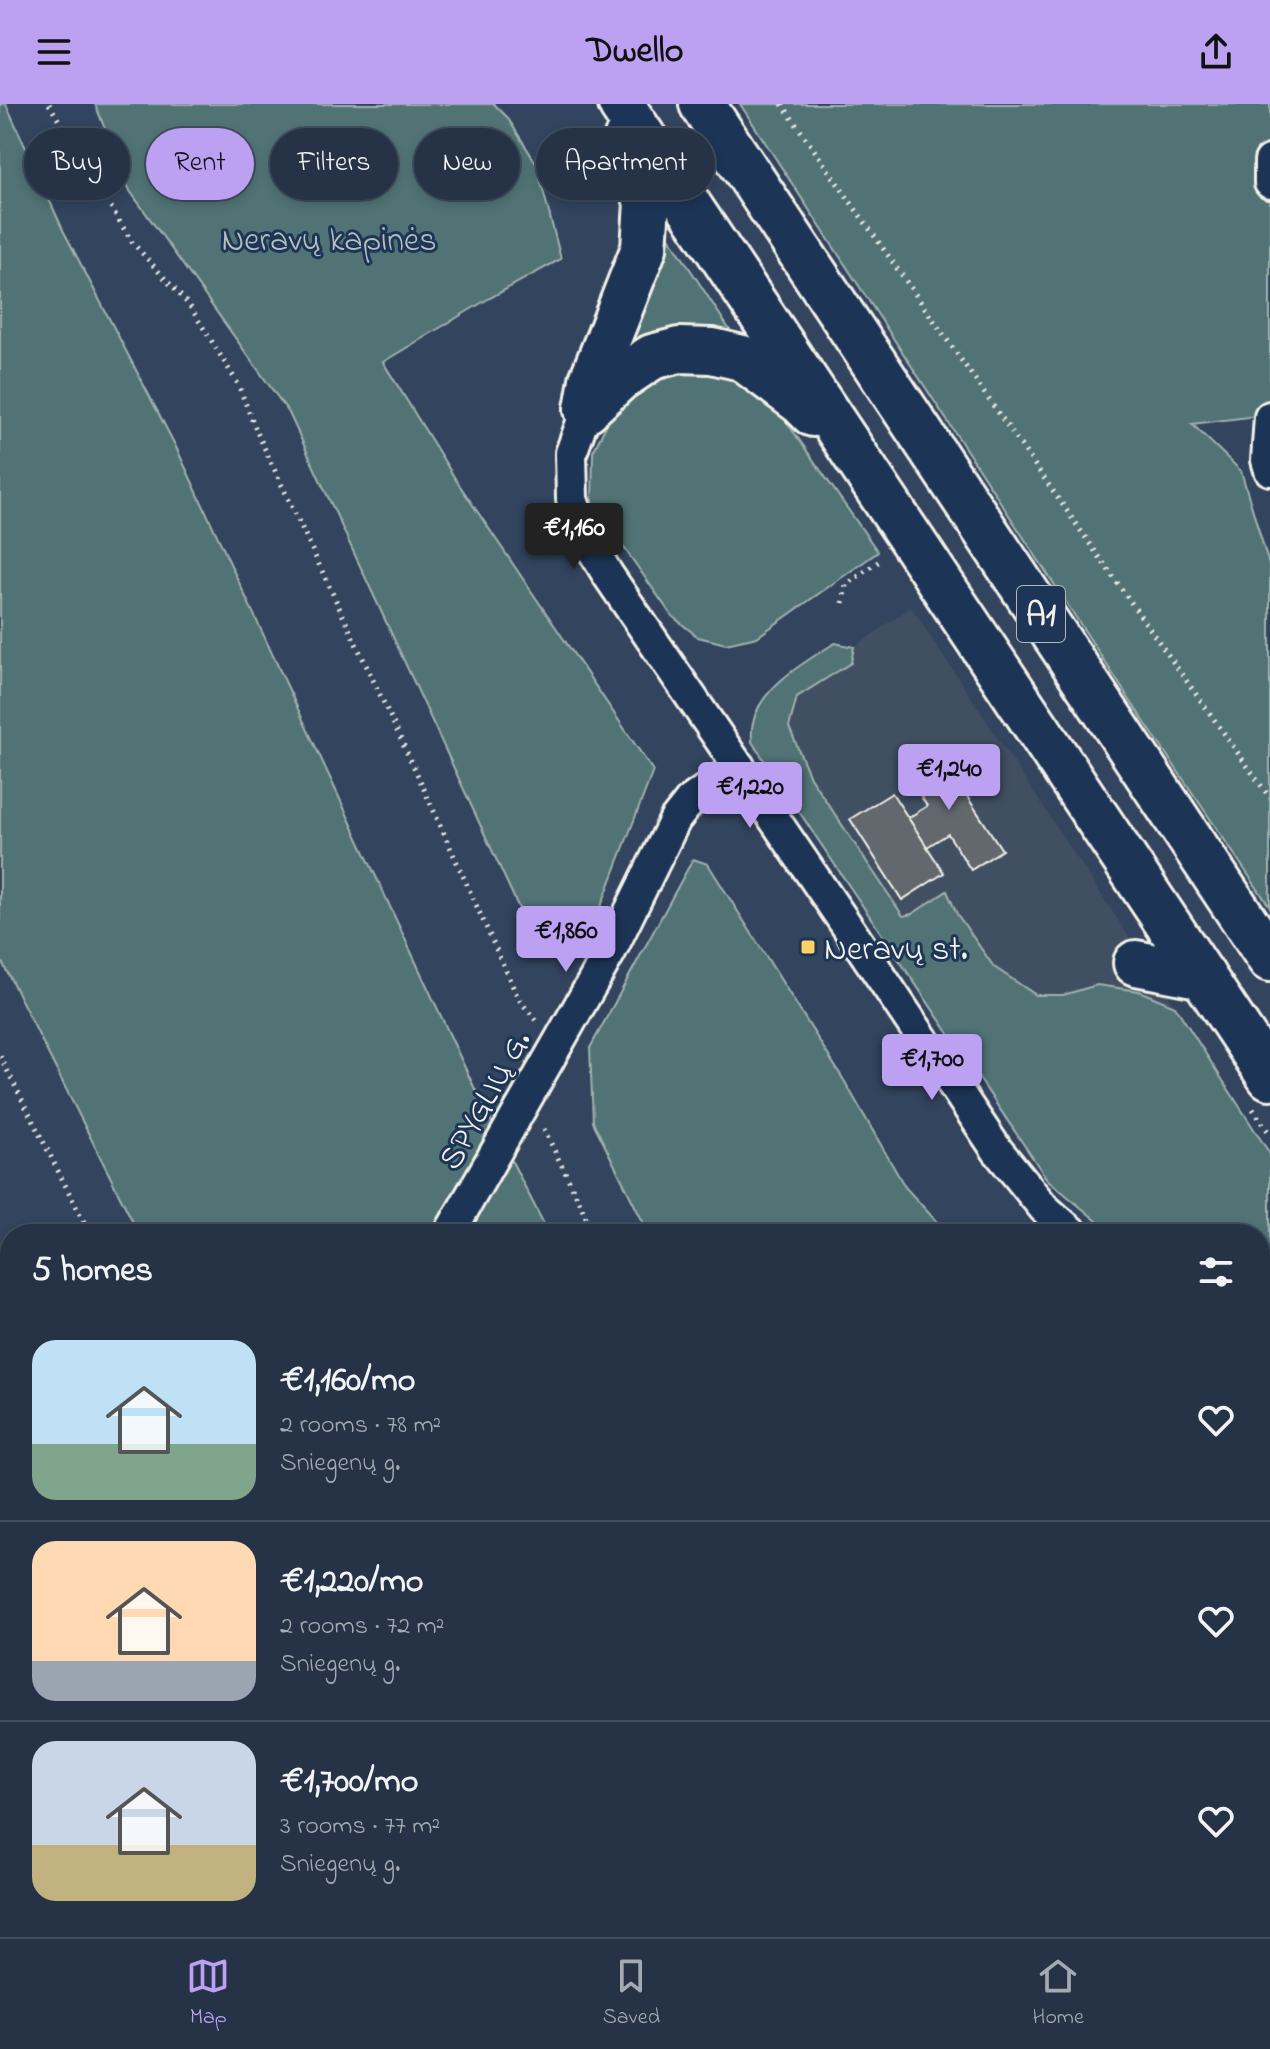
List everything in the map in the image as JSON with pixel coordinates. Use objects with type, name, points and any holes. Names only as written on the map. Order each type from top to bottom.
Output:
[{"type":"highway","points":[[587,409],[592,380],[644,248],[647,203],[619,104]]},
{"type":"highway","name":"A1","points":[[619,104],[1270,1077]]},
{"type":"highway","name":"A1","points":[[702,104],[1270,959]]},
{"type":"highway","points":[[587,409],[619,379],[652,357],[679,350],[712,351],[742,358],[801,402],[861,462]]},
{"type":"highway","points":[[1136,963],[1203,976]]},
{"type":"street","points":[[1270,161],[1270,183]]},
{"type":"street","points":[[587,409],[571,453],[572,499],[584,535],[997,1150],[1044,1208],[1062,1224]]},
{"type":"street","points":[[1270,417],[1267,460],[1270,470]]},
{"type":"street","name":"SPYGLIŲ G.","points":[[455,1224],[610,952],[675,820],[690,801],[739,766]]},
{"type":"path","points":[[49,104],[132,242],[189,305],[238,384],[256,430],[518,998],[537,1021],[560,1039]]},
{"type":"path","points":[[782,104],[1134,609],[1270,798]]},
{"type":"path","points":[[0,1056],[85,1224]]},
{"type":"path","points":[[529,1096],[588,1224]]},
{"type":"shaded area","points":[[911,607],[1175,1006],[1139,991],[1097,985],[1063,995],[1036,995],[994,967],[957,914],[947,892],[912,914],[903,916],[810,777],[789,726],[797,697],[851,663],[854,647]]},
{"type":"green space","points":[[0,104],[6,104],[24,144],[24,200],[49,200],[175,445],[474,1087],[544,1224],[134,1224],[0,958]]},
{"type":"green space","name":"Neravų kapinės","points":[[95,104],[494,104],[514,128],[414,128],[414,200],[520,200],[520,138],[536,163],[536,200],[546,200],[561,259],[383,362],[456,480],[653,771],[585,948],[562,960],[536,945],[289,413],[130,191],[130,128],[105,128]]},
{"type":"green space","points":[[740,104],[1270,104],[1270,423],[1256,416],[1192,424],[1241,471],[1270,568],[1270,907],[1139,714]]},
{"type":"green space","points":[[662,226],[733,335],[612,360]]},
{"type":"green space","points":[[731,368],[769,397],[878,552],[757,637],[726,644],[698,637],[672,616],[592,502],[593,452],[614,409],[649,372]]},
{"type":"green space","points":[[835,643],[854,647],[851,663],[797,697],[789,727],[810,777],[903,916],[912,914],[947,891],[957,914],[994,967],[1036,995],[1063,995],[1097,985],[1139,991],[1175,1006],[1270,1154],[1270,1224],[1101,1224],[1047,1179],[752,742],[753,723],[765,698],[786,676]]},
{"type":"green space","points":[[693,859],[708,864],[845,1082],[905,1187],[939,1224],[644,1224],[593,1122],[590,1048]]},
{"type":"building","points":[[936,749],[1002,850],[971,870],[948,834],[927,847],[908,818],[927,806],[904,770]]},
{"type":"building","points":[[892,793],[944,873],[902,900],[850,819]]},
{"type":"place","name":"Neravų st.","points":[[808,947]]}]
